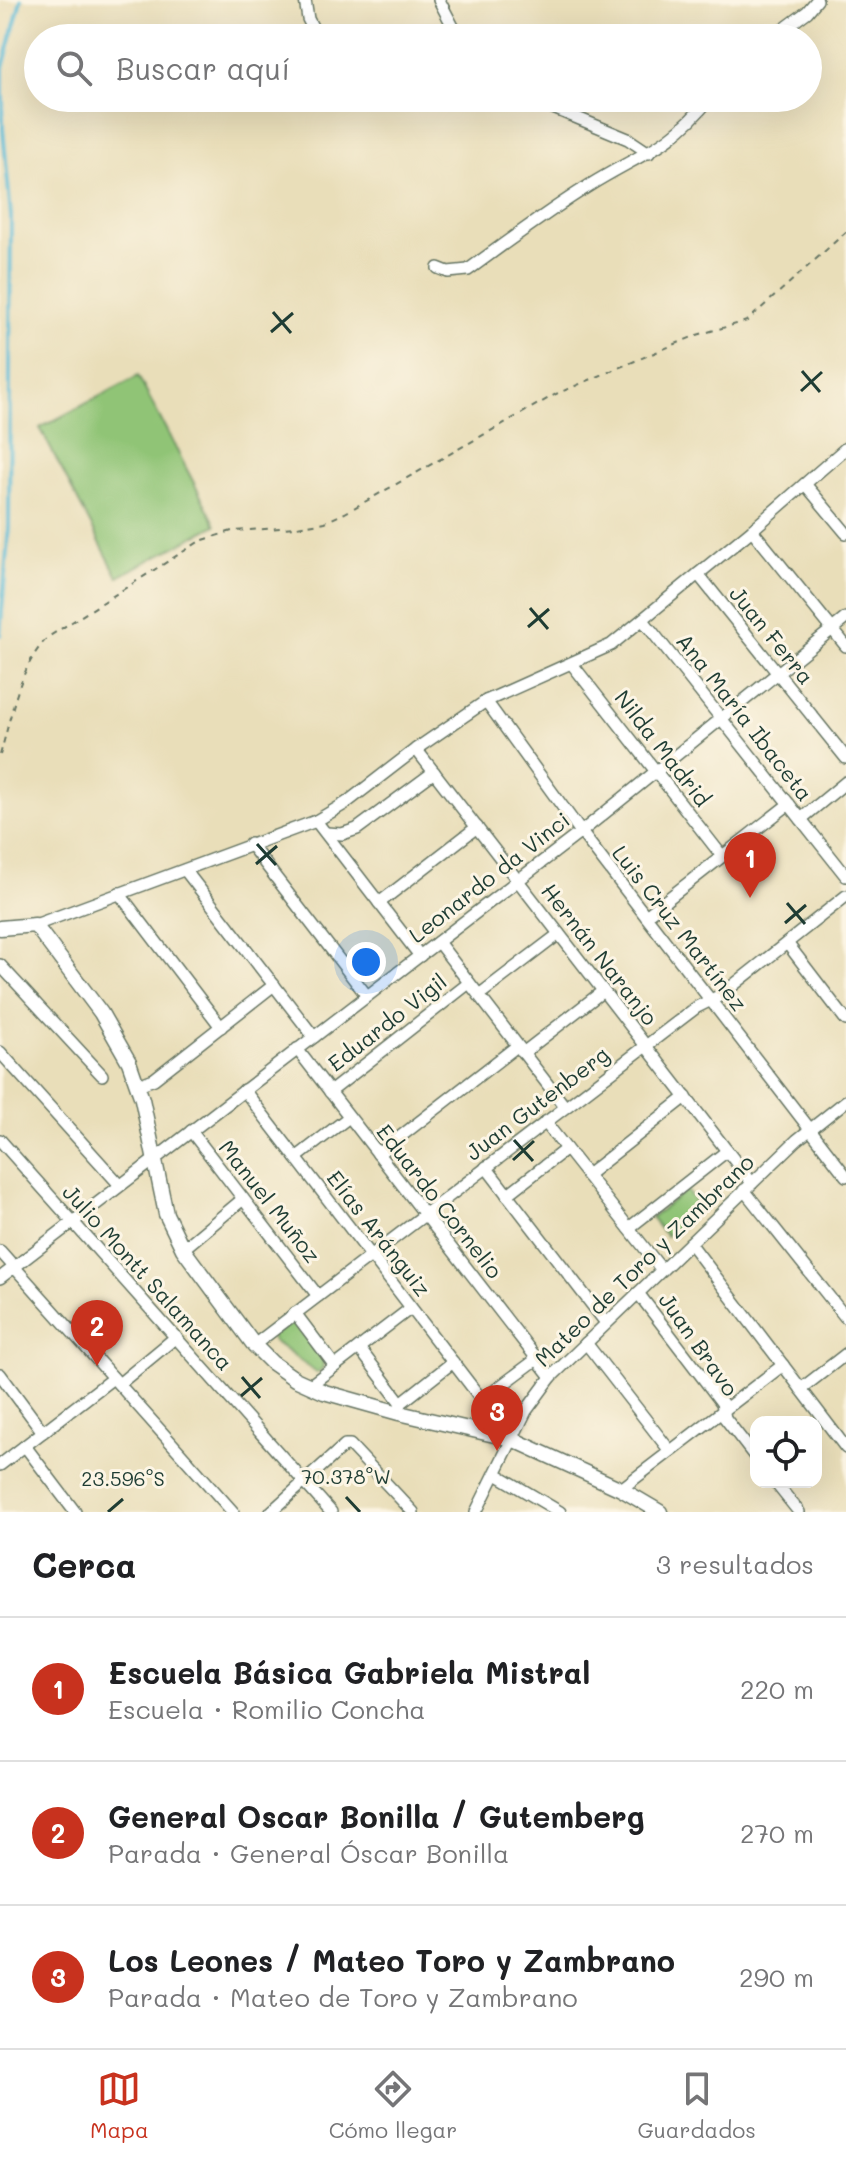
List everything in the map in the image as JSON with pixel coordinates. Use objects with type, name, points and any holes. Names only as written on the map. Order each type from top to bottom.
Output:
[{"type":"main road","points":[[0,928],[35,925],[113,1032],[138,1085],[169,1223],[183,1249],[254,1345],[282,1370],[309,1386],[512,1439],[621,1489],[660,1512]]},
{"type":"street","points":[[305,0],[311,24]]},
{"type":"street","points":[[439,0],[452,24]]},
{"type":"street","points":[[791,24],[817,0]]},
{"type":"street","points":[[563,112],[628,139],[649,153]]},
{"type":"street","points":[[438,268],[448,272],[468,270],[593,183],[673,138],[699,112]]},
{"type":"street","points":[[35,925],[316,821],[346,803],[416,749],[486,701],[611,645],[752,530],[846,448]]},
{"type":"street","points":[[805,484],[846,533]]},
{"type":"street","points":[[752,530],[846,646]]},
{"type":"street","name":"Juan Ferra","points":[[698,574],[846,758]]},
{"type":"street","name":"Leonardo da Vinci","points":[[0,1278],[581,832],[846,618]]},
{"type":"street","name":"Ana María Ibaceta","points":[[643,620],[846,876]]},
{"type":"street","name":"Nilda Madrid","points":[[572,664],[722,856]]},
{"type":"street","name":"Luis Cruz Martínez","points":[[486,701],[581,832],[846,1176]]},
{"type":"street","name":"Hernán Naranjo","points":[[416,749],[727,1151],[748,1187],[846,1318]]},
{"type":"street","points":[[326,833],[342,834],[357,829],[434,772]]},
{"type":"street","points":[[801,819],[846,782]]},
{"type":"street","points":[[646,916],[789,804]]},
{"type":"street","points":[[316,821],[420,956]]},
{"type":"street","points":[[379,903],[477,827]]},
{"type":"street","points":[[250,844],[367,996]]},
{"type":"street","points":[[185,870],[314,1037]]},
{"type":"street","points":[[119,893],[221,1027]]},
{"type":"street","name":"Juan Gutenberg","points":[[254,1345],[697,1007],[721,995],[846,896]]},
{"type":"street","name":"Eduardo Vigil","points":[[479,995],[559,934]]},
{"type":"street","points":[[438,942],[565,1107]]},
{"type":"street","points":[[787,943],[846,1020]]},
{"type":"street","points":[[0,965],[102,1075]]},
{"type":"street","name":"Eduardo Vigil","points":[[330,1092],[469,983]]},
{"type":"street","points":[[138,1085],[154,1079],[274,985]]},
{"type":"street","points":[[378,1154],[603,991]]},
{"type":"street","name":"Eduardo Cornelio","points":[[297,1049],[551,1377]]},
{"type":"street","points":[[0,1052],[120,1185]]},
{"type":"street","name":"Elías Aránguiz","points":[[244,1090],[482,1400]]},
{"type":"street","points":[[587,1175],[686,1097]]},
{"type":"street","name":"Mateo de Toro y Zambrano","points":[[476,1512],[533,1398],[551,1377],[809,1129],[846,1101]]},
{"type":"street","points":[[296,1158],[349,1117]]},
{"type":"street","points":[[545,1122],[662,1270]]},
{"type":"street","name":"Manuel Muñoz","points":[[191,1131],[318,1296]]},
{"type":"street","name":"Julio Montt Salamanca","points":[[0,1140],[331,1512]]},
{"type":"street","points":[[507,1195],[566,1149]]},
{"type":"street","name":"Mateo de Toro y Zambrano","points":[[629,1228],[727,1151]]},
{"type":"street","points":[[486,1167],[606,1323]]},
{"type":"street","points":[[183,1249],[243,1199]]},
{"type":"street","points":[[690,1243],[846,1448]]},
{"type":"street","points":[[0,1251],[233,1512]]},
{"type":"street","name":"Juan Bravo","points":[[638,1293],[722,1403],[725,1418],[750,1450]]},
{"type":"street","points":[[309,1386],[411,1308]]},
{"type":"street","points":[[295,1313],[335,1366]]},
{"type":"street","points":[[0,1465],[176,1337]]},
{"type":"street","points":[[586,1343],[670,1451]]},
{"type":"street","points":[[359,1348],[400,1408],[453,1362]]},
{"type":"street","points":[[801,1389],[846,1354]]},
{"type":"street","name":"Mateo de Toro y Zambrano","points":[[482,1400],[537,1359]]},
{"type":"street","points":[[621,1489],[783,1365]]},
{"type":"street","points":[[0,1374],[43,1432]]},
{"type":"street","points":[[476,1430],[482,1400]]},
{"type":"street","points":[[271,1512],[345,1445],[350,1445],[413,1512]]},
{"type":"street","points":[[25,1446],[75,1512]]},
{"type":"street","points":[[496,1474],[560,1512]]},
{"type":"street","points":[[780,1488],[799,1512]]},
{"type":"path","points":[[0,755],[25,668],[48,637],[200,541],[232,531],[325,522],[556,394],[697,335],[747,321],[846,232]]},
{"type":"green space","points":[[138,376],[216,525],[118,577],[40,428]]},
{"type":"green space","points":[[686,1190],[700,1208],[666,1236],[651,1218]]},
{"type":"green space","points":[[295,1319],[323,1359],[323,1369],[317,1373],[273,1341],[271,1336]]},
{"type":"waterway","points":[[0,635],[9,526],[11,216],[3,129],[3,68],[21,0]]},
{"type":"place","name":"Escuela Básica Gabriela Mistral","points":[[750,898]]},
{"type":"place","name":"General Oscar Bonilla / Gutemberg","points":[[97,1366]]},
{"type":"place","name":"Los Leones / Mateo Toro y Zambrano","points":[[497,1451]]}]
